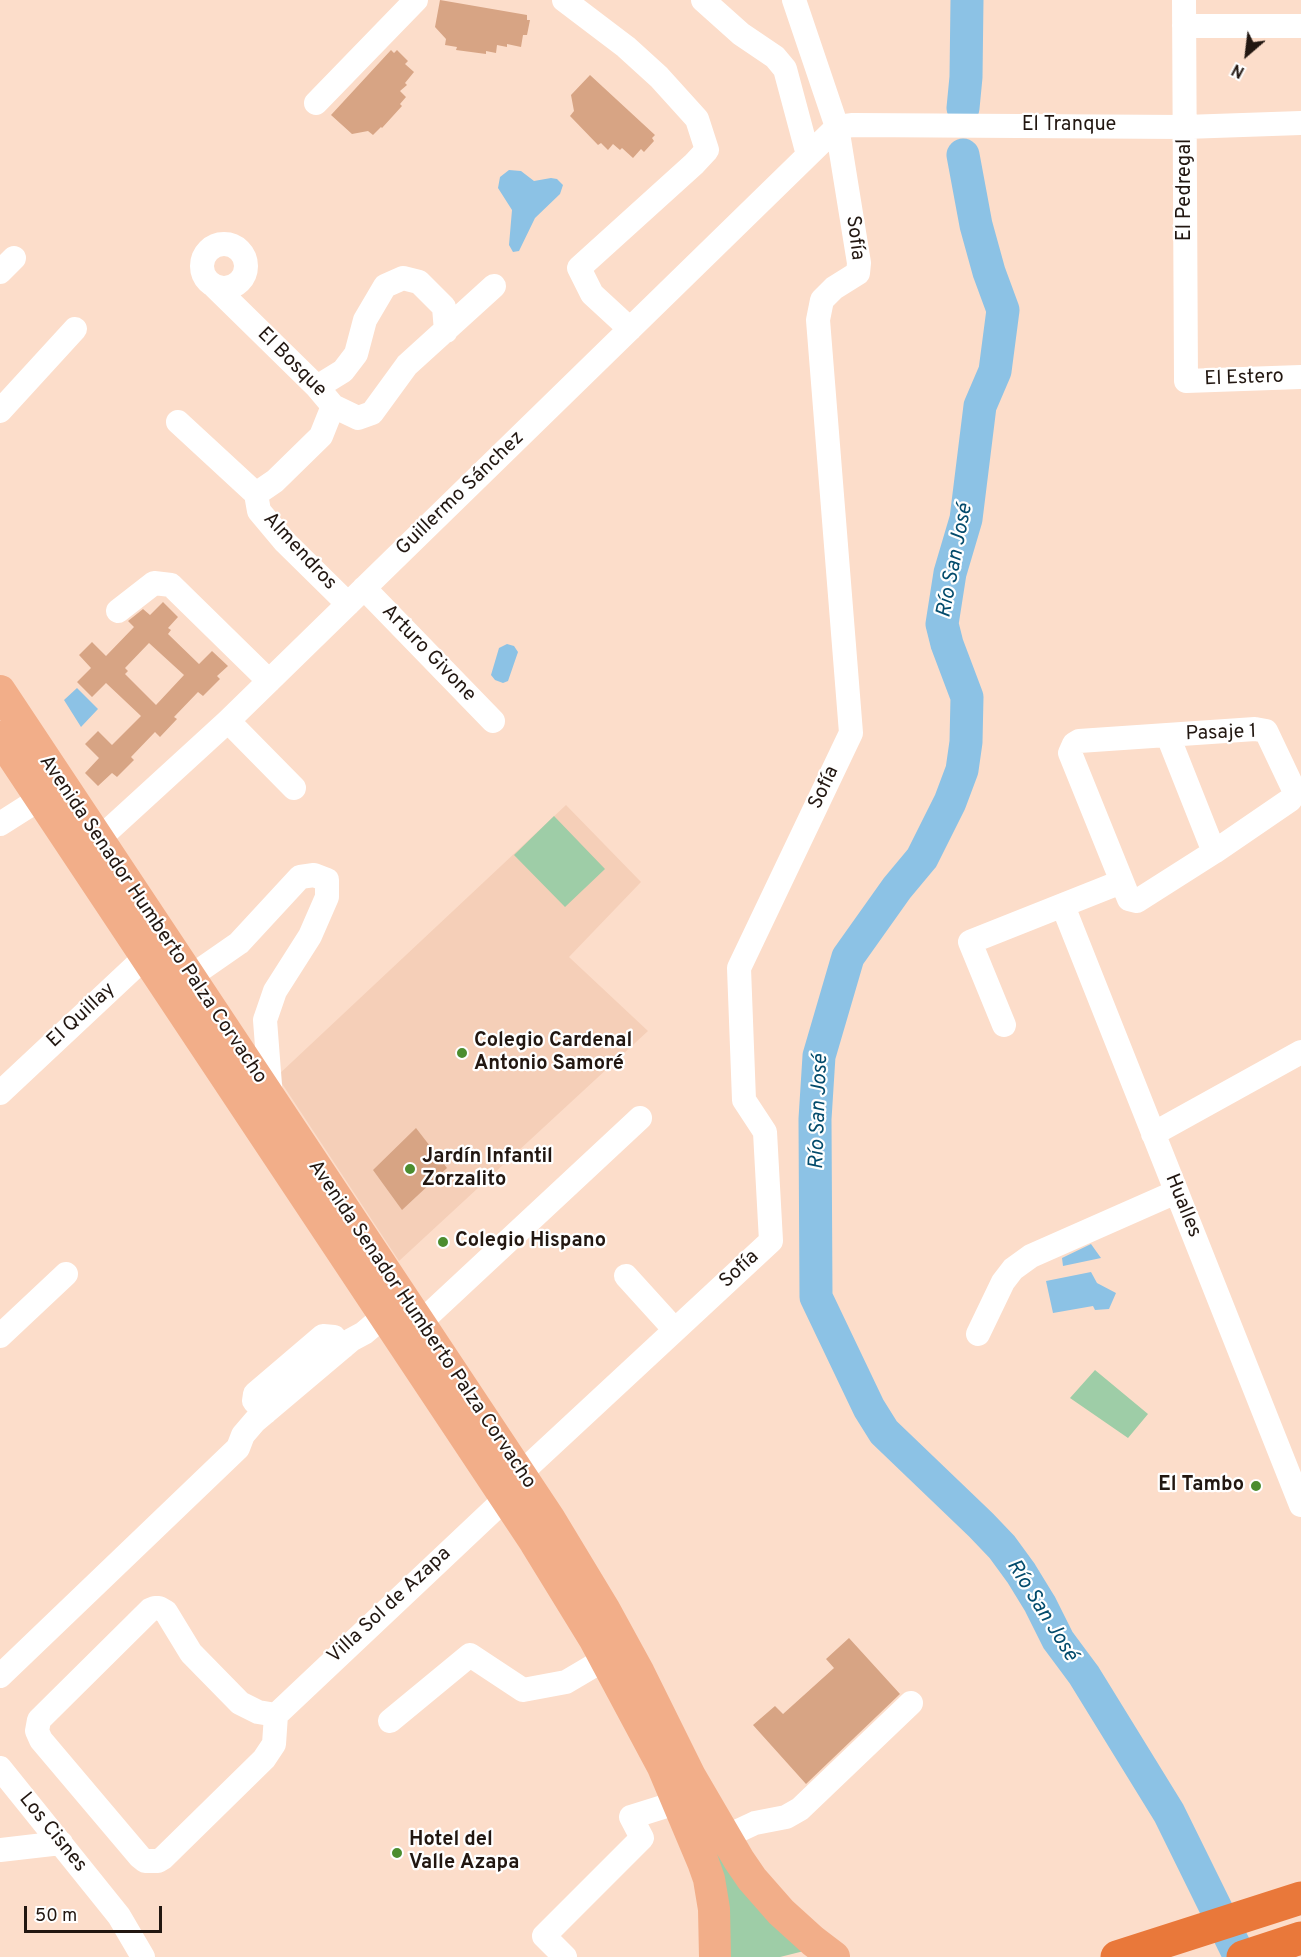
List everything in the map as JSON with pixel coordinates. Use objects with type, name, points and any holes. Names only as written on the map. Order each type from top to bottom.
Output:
[{"type":"highway","points":[[1117,1957],[1301,1898]]},
{"type":"highway","points":[[1243,1957],[1290,1942]]},
{"type":"main road","name":"Avenida Senador Humberto Palza Corvacho","points":[[0,691],[89,848],[155,948],[384,1316],[598,1600],[639,1673],[690,1776],[752,1879],[795,1926],[834,1957]]},
{"type":"main road","name":"Avenida Senador Humberto Palza Corvacho","points":[[0,737],[41,798],[89,848]]},
{"type":"main road","name":"Avenida Senador Humberto Palza Corvacho","points":[[155,948],[190,977],[271,1098],[420,1323],[512,1486],[566,1591],[663,1767],[679,1802],[709,1879],[714,1909],[715,1957]]},
{"type":"street","points":[[316,103],[416,0]]},
{"type":"street","points":[[564,0],[626,47],[658,77],[697,119],[707,150],[579,268],[592,294],[630,329]]},
{"type":"street","points":[[703,0],[739,32],[776,57],[785,69],[808,155]]},
{"type":"street","points":[[728,0],[739,32]]},
{"type":"street","name":"Sofía","points":[[512,1486],[771,1241],[765,1132],[744,1100],[739,968],[851,733],[818,320],[822,300],[834,288],[858,273],[859,263],[837,127],[794,0]]},
{"type":"street","name":"El Pedregal","points":[[1184,0],[1186,381]]},
{"type":"street","points":[[1184,26],[1301,26]]},
{"type":"street","name":"El Tranque","points":[[837,127],[853,125],[1185,127],[1301,123]]},
{"type":"street","name":"Guillermo Sánchez","points":[[89,848],[269,681],[837,127]]},
{"type":"street","points":[[317,387],[343,371],[356,354],[365,320],[375,301],[385,286],[403,278],[419,282],[444,307],[446,331]]},
{"type":"street","points":[[333,406],[358,418],[372,413],[407,365],[494,286]]},
{"type":"street","name":"El Bosque","points":[[215,287],[317,387],[333,406],[321,436],[275,481],[256,494]]},
{"type":"street","points":[[0,411],[75,329]]},
{"type":"street","name":"El Estero","points":[[1186,381],[1301,377]]},
{"type":"street","name":"Almendros","points":[[178,422],[256,494],[259,511],[285,542],[356,596]]},
{"type":"street","points":[[118,611],[154,583],[171,585],[269,681]]},
{"type":"street","name":"Arturo Givone","points":[[356,596],[493,721]]},
{"type":"street","points":[[228,720],[294,788]]},
{"type":"street","name":"Pasaje 1","points":[[1261,729],[1266,731],[1294,790],[1290,800],[1214,852],[1137,901],[1129,899],[1070,753],[1071,748],[1079,741],[1261,729]]},
{"type":"street","points":[[1168,736],[1214,852]]},
{"type":"street","points":[[0,824],[41,798]]},
{"type":"street","points":[[190,977],[239,943],[300,877],[314,875],[327,880],[327,897],[310,936],[275,991],[265,1020],[271,1098]]},
{"type":"street","points":[[1004,1025],[970,942],[1121,882]]},
{"type":"street","name":"Hualles","points":[[1063,906],[1301,1505]]},
{"type":"street","name":"El Quillay","points":[[0,1093],[155,948]]},
{"type":"street","points":[[1153,1134],[1301,1052]]},
{"type":"street","points":[[420,1323],[640,1118]]},
{"type":"street","points":[[978,1334],[1003,1282],[1013,1269],[1031,1256],[1176,1192]]},
{"type":"street","points":[[0,1335],[66,1274]]},
{"type":"street","points":[[626,1276],[675,1330]]},
{"type":"street","points":[[0,1676],[238,1448],[243,1435],[265,1413],[384,1316]]},
{"type":"street","name":"Villa Sol de Azapa","points":[[276,1714],[512,1486]]},
{"type":"street","points":[[154,1608],[166,1612],[191,1653],[240,1704],[258,1712],[276,1714],[274,1744],[264,1759],[163,1858],[152,1862],[140,1857],[41,1740],[37,1731],[39,1720],[154,1608]]},
{"type":"street","points":[[390,1721],[470,1655],[523,1690],[566,1682],[605,1659]]},
{"type":"street","points":[[725,1837],[755,1822],[786,1817],[800,1809],[911,1703]]},
{"type":"street","name":"Los Cisnes","points":[[0,1768],[119,1916],[143,1957]]},
{"type":"street","points":[[565,1957],[544,1936],[642,1839],[631,1817],[679,1802]]},
{"type":"street","points":[[0,1850],[61,1843]]},
{"type":"shaded area","name":"Colegio Cardenal Antonio Samoré","points":[[566,805],[641,882],[569,957],[648,1031],[399,1261],[277,1076]]},
{"type":"green space","points":[[554,816],[605,869],[565,907],[514,855]]},
{"type":"green space","points":[[1095,1370],[1148,1414],[1128,1438],[1070,1398]]},
{"type":"green space","points":[[716,1851],[804,1951],[780,1957],[729,1957],[726,1907]]},
{"type":"water","points":[[509,170],[521,171],[534,181],[557,179],[563,185],[560,194],[535,218],[519,251],[513,252],[509,245],[512,210],[498,188],[500,177]]},
{"type":"water","points":[[507,644],[514,646],[518,652],[508,681],[503,683],[495,680],[491,675],[499,648]]},
{"type":"water","points":[[77,688],[98,709],[81,727],[64,700]]},
{"type":"water","points":[[1091,1244],[1101,1258],[1063,1266],[1062,1258]]},
{"type":"water","points":[[1091,1272],[1097,1283],[1116,1293],[1109,1309],[1095,1310],[1093,1306],[1053,1313],[1046,1281]]},
{"type":"building","points":[[440,0],[527,15],[527,20],[530,20],[527,35],[523,35],[521,47],[507,44],[507,47],[497,45],[496,53],[456,50],[457,47],[445,45],[446,39],[435,27]]},
{"type":"building","points":[[391,50],[394,53],[397,50],[408,61],[405,64],[414,72],[405,83],[407,85],[400,91],[406,97],[400,104],[402,106],[373,135],[368,131],[352,134],[331,115]]},
{"type":"building","points":[[590,75],[655,135],[652,138],[654,141],[644,152],[641,149],[633,158],[622,148],[620,150],[613,144],[608,150],[601,143],[598,145],[570,116],[574,111],[571,95]]},
{"type":"building","points":[[163,602],[178,617],[168,628],[171,630],[168,634],[199,664],[212,651],[228,666],[217,676],[220,679],[203,696],[198,692],[174,717],[177,719],[160,737],[155,732],[131,757],[134,760],[117,777],[112,773],[98,786],[85,773],[99,758],[85,744],[98,731],[112,745],[141,716],[106,683],[92,697],[77,682],[91,668],[79,655],[92,642],[106,656],[134,627],[128,621],[143,609],[150,615]],"holes":[[[149,643],[184,675],[156,705],[125,674],[128,671],[125,668]]]},
{"type":"building","name":"Jardín Infantil Zorzalito","points":[[416,1128],[447,1168],[402,1210],[373,1170]]},
{"type":"building","points":[[849,1638],[900,1694],[806,1784],[753,1725],[775,1706],[783,1714],[834,1668],[826,1659]]},
{"type":"waterway","name":"Río San José","points":[[963,108],[966,77],[967,0]]},
{"type":"waterway","name":"Río San José","points":[[963,155],[976,225],[989,272],[1003,310],[995,371],[980,406],[966,519],[950,573],[942,624],[967,697],[966,742],[962,770],[950,802],[922,858],[897,888],[848,957],[819,1056],[815,1119],[816,1297],[869,1408],[884,1432],[981,1525],[1002,1547],[1021,1573],[1058,1640],[1084,1675],[1169,1813],[1240,1957]]},
{"type":"place","name":"Colegio Cardenal Antonio Samoré","points":[[462,1053]]},
{"type":"place","name":"Jardín Infantil Zorzalito","points":[[410,1169]]},
{"type":"place","name":"Colegio Hispano","points":[[443,1242]]},
{"type":"place","name":"El Tambo","points":[[1256,1486]]},
{"type":"place","name":"Hotel del Valle Azapa","points":[[397,1853]]}]
